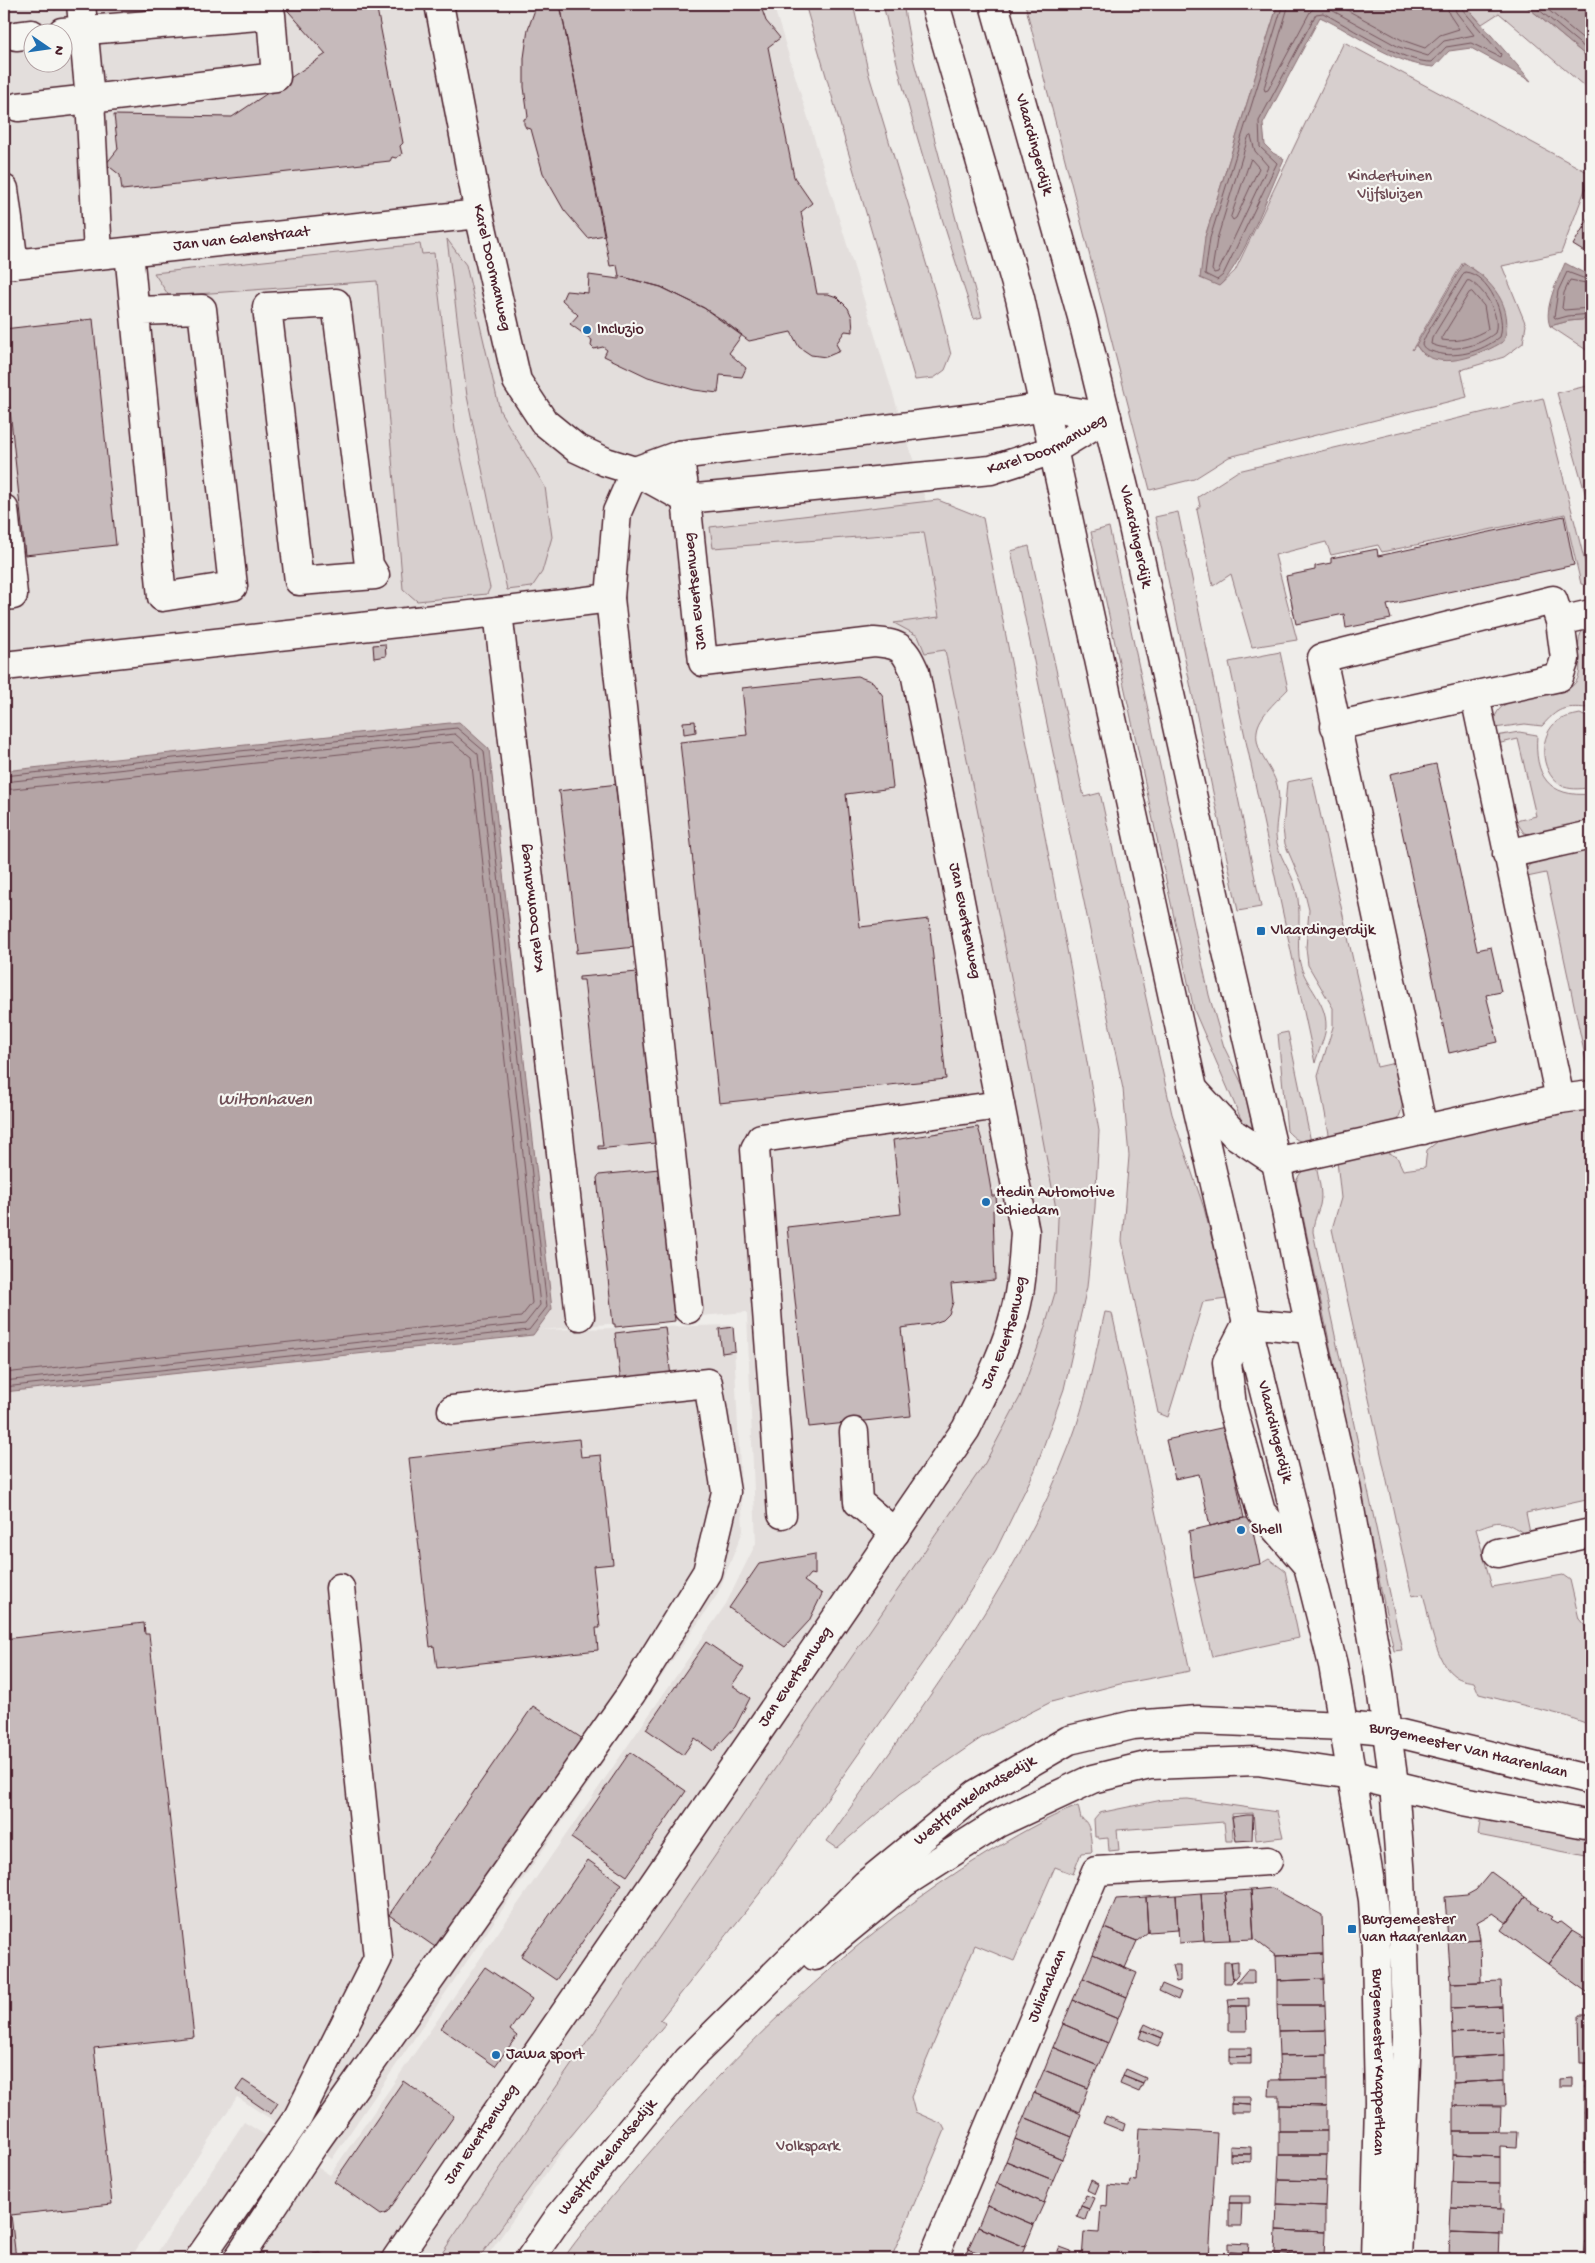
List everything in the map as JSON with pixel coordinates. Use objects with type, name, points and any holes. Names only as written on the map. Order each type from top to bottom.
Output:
[{"type":"street","points":[[81,4],[73,32],[90,98],[98,255]]},
{"type":"street","name":"Karel Doormanweg","points":[[439,4],[479,214],[517,381],[544,422],[576,448],[606,462],[635,471],[686,498],[991,470],[1053,450],[1107,417]]},
{"type":"street","name":"Vlaardingerdijk","points":[[935,4],[1020,298],[1193,1089],[1247,1323],[1333,1665],[1353,1775]]},
{"type":"street","name":"Vlaardingerdijk","points":[[994,4],[1082,318],[1107,417],[1276,1162],[1310,1329],[1346,1486],[1376,1657],[1394,1784]]},
{"type":"street","points":[[18,107],[276,77],[271,15],[73,32]]},
{"type":"street","points":[[4,189],[9,265]]},
{"type":"street","name":"Jan van Galenstraat","points":[[9,265],[479,214]]},
{"type":"street","points":[[130,252],[135,312],[162,597],[233,586],[202,309],[135,312]]},
{"type":"street","points":[[336,303],[369,565],[376,575],[299,581],[267,307],[336,303]]},
{"type":"street","name":"Karel Doormanweg","points":[[635,471],[679,455],[981,417],[1045,407],[1107,417]]},
{"type":"street","name":"Jan Evertsenweg","points":[[396,2259],[966,1429],[994,1370],[1015,1313],[1022,1272],[1025,1232],[915,672],[906,651],[890,643],[874,642],[703,662],[686,498],[679,455]]},
{"type":"street","points":[[635,471],[617,512],[610,598],[688,1309]]},
{"type":"street","points":[[4,508],[13,595],[4,596]]},
{"type":"street","points":[[4,666],[610,598]]},
{"type":"street","points":[[1335,726],[1559,677],[1566,659],[1560,621],[1553,600],[1322,658],[1335,726],[1423,1130]]},
{"type":"street","name":"Karel Doormanweg","points":[[498,612],[580,1316]]},
{"type":"street","points":[[1560,621],[1591,614]]},
{"type":"street","points":[[1475,696],[1560,1099]]},
{"type":"street","points":[[1507,854],[1591,835]]},
{"type":"street","name":"Vlaardingerdijk","points":[[1193,1089],[1234,1134],[1276,1162]]},
{"type":"street","points":[[1276,1162],[1560,1099],[1591,1095]]},
{"type":"street","points":[[782,1514],[755,1149],[761,1138],[1000,1105]]},
{"type":"street","points":[[1247,1323],[1310,1329]]},
{"type":"street","points":[[238,2259],[319,2136],[631,1694],[708,1572],[726,1492],[708,1383],[452,1410]]},
{"type":"street","points":[[854,1432],[858,1502],[895,1533]]},
{"type":"street","points":[[1498,1553],[1591,1533]]},
{"type":"street","points":[[199,2259],[298,2117],[378,1958],[340,1588]]},
{"type":"street","name":"Westfrankelandsedijk","points":[[530,2259],[559,2217],[688,2060],[866,1884],[976,1794],[1069,1740],[1132,1725],[1198,1720],[1345,1726]]},
{"type":"street","name":"Burgemeester Van Haarenlaan","points":[[1345,1726],[1385,1730],[1591,1780]]},
{"type":"street","name":"Westfrankelandsedijk","points":[[688,2060],[904,1883],[998,1822],[1092,1779],[1150,1765],[1257,1761],[1353,1775]]},
{"type":"street","points":[[1353,1775],[1452,1799],[1591,1825]]},
{"type":"street","name":"Burgemeester Knappertlaan","points":[[1353,1775],[1373,1900],[1376,1948],[1379,2102],[1375,2259]]},
{"type":"street","name":"Burgemeester Knappertlaan","points":[[1394,1784],[1401,1878],[1407,2036],[1398,2259]]},
{"type":"street","name":"Julianalaan","points":[[933,2259],[1096,1871],[1268,1861]]},
{"type":"shaded area","points":[[4,4],[773,4],[941,550],[1067,1257],[1033,1392],[886,1696],[485,2259],[153,2259],[244,2122],[330,2175],[726,1604],[756,1543],[747,1312],[540,1330],[733,1325],[743,1531],[717,1595],[332,2159],[237,2097],[130,2259],[4,2259]]},
{"type":"green space","points":[[805,4],[853,4],[869,75],[940,309],[951,355],[945,370],[934,378],[915,380]]},
{"type":"green space","points":[[883,4],[903,4],[913,58],[982,317],[974,319],[949,241],[902,84]]},
{"type":"green space","name":"Kindertuinen Vijfsluizen","points":[[1025,4],[1278,4],[1205,237],[1219,286],[1235,271],[1344,42],[1591,174],[1561,253],[1502,266],[1526,325],[1523,343],[1504,357],[1461,370],[1467,397],[1229,457],[1194,479],[1150,490]],"holes":[[[1463,262],[1483,276],[1421,352],[1416,345],[1412,350]]]},
{"type":"green space","points":[[1464,4],[1524,4],[1591,60],[1591,92],[1499,13],[1482,24]]},
{"type":"green space","points":[[447,239],[466,265],[500,411],[545,487],[552,537],[542,572],[532,587],[507,590],[467,396]]},
{"type":"green space","points":[[420,244],[422,254],[434,253],[455,430],[490,588],[487,594],[417,601],[403,589],[377,281],[169,296],[154,273]]},
{"type":"green space","points":[[1591,319],[1591,353],[1550,326],[1569,321]]},
{"type":"green space","points":[[1591,385],[1591,514],[1557,393]]},
{"type":"green space","points":[[1543,398],[1591,586],[1581,584],[1565,514],[1382,552],[1378,545],[1331,555],[1326,542],[1275,555],[1297,640],[1252,647],[1231,574],[1213,586],[1197,510],[1200,506],[1198,497],[1238,471]]},
{"type":"green space","points":[[938,500],[983,518],[1071,970],[1099,1131],[1095,1207],[1087,1287],[1064,1389],[1035,1470],[996,1550],[947,1628],[767,1884],[660,2020],[666,2023],[544,2168],[478,2259],[438,2259],[985,1463],[1020,1397],[1055,1293],[1058,1219],[945,650],[925,653],[918,636],[894,623],[939,617],[924,532],[713,548],[710,527]]},
{"type":"green space","points":[[1178,512],[1261,907],[1238,911],[1155,517]]},
{"type":"green space","points":[[1109,527],[1209,995],[1224,1047],[1245,1090],[1253,1131],[1247,1133],[1194,1010],[1091,532]]},
{"type":"green space","points":[[1029,546],[1084,797],[1100,793],[1172,1114],[1204,1208],[1227,1299],[1203,1302],[1168,1417],[1158,1413],[1122,1241],[1129,1156],[1123,1089],[1011,551]]},
{"type":"green space","points":[[1591,624],[1591,701],[1588,708],[1573,707],[1562,709],[1552,715],[1542,726],[1525,724],[1494,728],[1495,716],[1501,707],[1521,698],[1568,689],[1576,682],[1580,665],[1579,638],[1583,630]]},
{"type":"green space","points":[[1280,652],[1288,689],[1261,719],[1258,725],[1257,740],[1278,790],[1276,836],[1279,850],[1294,882],[1298,898],[1299,957],[1301,966],[1325,1017],[1326,1027],[1315,1063],[1229,662]]},
{"type":"green space","points":[[1580,714],[1591,719],[1591,787],[1571,789],[1556,782],[1550,775],[1544,757],[1544,748],[1549,730],[1557,721]]},
{"type":"green space","points":[[1519,732],[1537,735],[1538,762],[1541,772],[1554,788],[1576,794],[1591,794],[1591,823],[1534,835],[1524,833],[1516,821],[1536,816],[1518,739],[1497,744],[1496,736]]},
{"type":"green space","points":[[1312,777],[1377,1067],[1395,1063],[1402,1097],[1401,1113],[1391,1125],[1330,1139],[1318,1076],[1333,1027],[1333,1008],[1308,965],[1306,948],[1309,910],[1303,886],[1285,844],[1283,829],[1287,782]]},
{"type":"green space","points":[[1591,843],[1591,1074],[1589,1075],[1546,873],[1527,877],[1527,868],[1535,858]]},
{"type":"green space","points":[[1288,1032],[1311,1142],[1298,1140],[1287,1131],[1278,1034]]},
{"type":"green space","points":[[1591,1106],[1591,1499],[1526,1513],[1530,1533],[1525,1534],[1502,1522],[1476,1529],[1492,1587],[1563,1575],[1570,1580],[1579,1619],[1591,1633],[1591,1725],[1566,1716],[1479,1694],[1474,1682],[1457,1677],[1442,1661],[1437,1650],[1423,1594],[1412,1596],[1332,1229],[1341,1198],[1337,1161],[1384,1151],[1397,1157],[1403,1170],[1425,1167],[1427,1150],[1442,1138]]},
{"type":"green space","points":[[1316,1165],[1321,1200],[1313,1232],[1402,1650],[1394,1651],[1296,1183],[1303,1171]]},
{"type":"green space","points":[[1105,1312],[1112,1313],[1190,1671],[1120,1684],[1051,1702],[984,1736],[900,1794],[837,1848],[827,1841],[961,1649],[1021,1550],[1047,1498],[1070,1444],[1081,1412]]},
{"type":"green space","points":[[1269,1559],[1285,1571],[1299,1638],[1212,1657],[1194,1578],[1260,1564]]},
{"type":"green space","points":[[1188,1799],[1277,1812],[1283,1837],[1256,1840],[1253,1813],[1232,1814],[1233,1841],[1226,1841],[1224,1822],[1117,1830],[1119,1850],[1109,1851],[1108,1838],[1098,1839],[1098,1837],[1095,1837],[1094,1819],[1099,1813],[1162,1800]]},
{"type":"green space","name":"Volkspark","points":[[1078,1806],[1081,1819],[1089,1828],[1092,1852],[1081,1853],[1073,1874],[1055,1867],[1014,1961],[975,1945],[911,2097],[915,2112],[942,2124],[945,2130],[891,2259],[563,2259],[612,2196],[699,2097],[774,2020],[814,1984],[896,1915],[939,1884],[1018,1835]]},
{"type":"green space","points":[[1481,1815],[1591,1833],[1591,1857],[1478,1835]]},
{"type":"water","points":[[1278,4],[1464,4],[1531,81],[1471,48],[1449,51],[1434,67],[1419,65],[1389,54],[1320,17],[1263,124],[1265,145],[1273,153],[1284,159],[1245,246],[1227,277],[1219,286],[1200,278],[1205,237]]},
{"type":"water","points":[[1524,4],[1591,4],[1591,60]]},
{"type":"water","points":[[1464,263],[1484,278],[1499,296],[1504,306],[1506,317],[1507,328],[1504,341],[1484,352],[1458,360],[1434,359],[1424,354],[1416,345]]},
{"type":"water","points":[[1565,263],[1584,273],[1591,273],[1591,319],[1569,321],[1550,326],[1548,311],[1555,285]]},
{"type":"water","name":"Wiltonhaven","points":[[459,722],[489,749],[552,1309],[533,1335],[4,1392],[4,771]]},
{"type":"building","points":[[282,4],[376,4],[403,143],[400,146],[402,154],[396,158],[392,157],[390,161],[122,190],[120,175],[106,164],[118,149],[114,115],[232,117],[326,54]]},
{"type":"building","points":[[537,4],[560,4],[605,235],[588,238],[564,210],[543,173],[531,129],[526,128],[524,124],[524,119],[528,117],[524,87],[524,58],[528,29]]},
{"type":"building","points":[[560,4],[760,4],[766,21],[780,38],[768,47],[794,177],[812,203],[801,212],[817,294],[828,294],[837,297],[848,308],[852,317],[853,332],[845,331],[836,344],[840,351],[826,357],[811,355],[799,347],[791,332],[749,341],[704,308],[661,287],[619,276],[617,265],[610,266]]},
{"type":"building","points":[[1591,214],[1591,256],[1573,245]]},
{"type":"building","points":[[589,275],[619,279],[619,276],[661,287],[704,308],[724,321],[742,335],[729,353],[746,368],[742,377],[720,375],[718,393],[694,390],[648,377],[604,356],[607,350],[603,347],[594,349],[591,346],[592,340],[570,324],[578,315],[562,300],[566,291],[588,293]]},
{"type":"building","points":[[93,319],[116,545],[25,555],[4,352],[4,329]]},
{"type":"building","points":[[1564,516],[1574,565],[1387,605],[1391,619],[1346,628],[1344,614],[1296,624],[1286,576],[1315,570],[1315,566],[1331,563],[1331,558],[1377,549],[1378,556]]},
{"type":"building","points":[[385,644],[386,656],[374,658],[373,645]]},
{"type":"building","points":[[857,676],[873,682],[883,696],[893,788],[846,794],[860,927],[929,919],[946,1079],[719,1103],[680,742],[747,735],[742,688]]},
{"type":"building","points":[[695,721],[696,732],[684,734],[683,722]]},
{"type":"building","points":[[1436,764],[1477,950],[1491,947],[1501,992],[1486,995],[1498,1042],[1449,1053],[1390,774]]},
{"type":"building","points":[[618,784],[619,788],[616,788],[633,943],[636,943],[636,947],[576,953],[578,949],[560,794],[558,791]]},
{"type":"building","points":[[638,972],[656,1143],[598,1149],[598,1146],[603,1146],[584,980],[579,980],[579,977]]},
{"type":"building","points":[[978,1127],[984,1148],[992,1196],[996,1196],[997,1209],[993,1210],[995,1280],[951,1284],[953,1302],[949,1314],[943,1320],[931,1324],[901,1328],[911,1416],[809,1427],[787,1227],[901,1214],[893,1140]]},
{"type":"building","points":[[659,1169],[675,1321],[615,1327],[615,1324],[613,1324],[597,1178],[599,1175]]},
{"type":"building","points":[[665,1327],[671,1377],[621,1383],[615,1333]]},
{"type":"building","points":[[733,1327],[735,1351],[722,1353],[719,1329]]},
{"type":"building","points":[[1248,1422],[1256,1461],[1233,1466],[1244,1518],[1210,1526],[1199,1474],[1175,1479],[1166,1440]]},
{"type":"building","points":[[579,1439],[581,1457],[601,1455],[613,1564],[593,1566],[600,1628],[596,1628],[598,1650],[437,1668],[434,1646],[430,1647],[409,1458]]},
{"type":"building","points":[[1250,1518],[1260,1564],[1194,1578],[1189,1531]]},
{"type":"building","points":[[815,1554],[815,1575],[810,1574],[804,1581],[822,1594],[809,1621],[785,1647],[729,1608],[759,1564]]},
{"type":"building","points":[[144,1623],[145,1634],[149,1634],[194,2037],[94,2048],[112,2204],[11,2215],[16,2259],[4,2259],[4,1639]]},
{"type":"building","points":[[706,1642],[744,1668],[732,1685],[750,1698],[735,1727],[713,1751],[695,1738],[683,1755],[646,1729]]},
{"type":"building","points":[[533,1706],[586,1741],[441,1951],[389,1915]]},
{"type":"building","points":[[630,1752],[686,1791],[627,1876],[571,1838]]},
{"type":"building","points":[[1253,1815],[1252,1840],[1236,1841],[1232,1817]]},
{"type":"building","points":[[588,1860],[622,1884],[556,1980],[521,1956]]},
{"type":"building","points":[[1491,1872],[1525,1897],[1507,1923],[1493,1913],[1477,1922],[1480,1939],[1448,1941],[1445,1897],[1467,1895],[1476,1890]]},
{"type":"building","points":[[1272,1888],[1322,1915],[1323,1954],[1276,1956],[1254,1939],[1251,1890]]},
{"type":"building","points":[[1251,1890],[1254,1939],[1230,1940],[1225,1892]]},
{"type":"building","points":[[1225,1892],[1230,1940],[1204,1941],[1201,1893]]},
{"type":"building","points":[[1201,1893],[1204,1941],[1179,1943],[1176,1895]]},
{"type":"building","points":[[1176,1895],[1178,1930],[1148,1932],[1146,1897]]},
{"type":"building","points":[[1146,1897],[1148,1932],[1137,1941],[1104,1928],[1116,1899]]},
{"type":"building","points":[[1525,1897],[1540,1907],[1538,1909],[1552,1917],[1550,1919],[1557,1923],[1559,1921],[1572,1931],[1548,1964],[1501,1930]]},
{"type":"building","points":[[1104,1928],[1137,1941],[1125,1968],[1093,1954]]},
{"type":"building","points":[[1572,1931],[1587,1940],[1585,1943],[1591,1948],[1591,1995],[1548,1964]]},
{"type":"building","points":[[1480,1939],[1481,1982],[1451,1983],[1448,1941]]},
{"type":"building","points":[[1093,1954],[1137,1973],[1127,1997],[1083,1978]]},
{"type":"building","points":[[1323,1954],[1324,1979],[1277,1981],[1276,1956]]},
{"type":"building","points":[[1238,1961],[1238,1974],[1233,1980],[1231,1962]]},
{"type":"building","points":[[1224,1962],[1231,1962],[1233,1980],[1231,1983],[1224,1983]]},
{"type":"building","points":[[1172,1965],[1180,1965],[1180,1981],[1176,1982]]},
{"type":"building","points":[[485,1967],[532,1999],[510,2030],[517,2036],[495,2066],[441,2028]]},
{"type":"building","points":[[1247,1970],[1254,1970],[1254,1983],[1236,1983]]},
{"type":"building","points":[[1083,1978],[1127,1997],[1118,2019],[1073,2000]]},
{"type":"building","points":[[1324,1979],[1325,2005],[1277,2005],[1277,1981]]},
{"type":"building","points":[[1501,1981],[1502,2006],[1451,2008],[1451,1983]]},
{"type":"building","points":[[1162,1984],[1181,1992],[1178,2000],[1159,1991]]},
{"type":"building","points":[[1249,1998],[1249,2006],[1229,2006],[1228,1999]]},
{"type":"building","points":[[1073,2000],[1118,2019],[1108,2043],[1063,2024]]},
{"type":"building","points":[[1277,2005],[1325,2005],[1326,2030],[1278,2031]]},
{"type":"building","points":[[1229,2006],[1246,2006],[1247,2031],[1229,2031]]},
{"type":"building","points":[[1502,2006],[1503,2031],[1452,2033],[1451,2008]]},
{"type":"building","points":[[1579,2015],[1591,2015],[1591,2063],[1580,2063]]},
{"type":"building","points":[[1063,2024],[1108,2043],[1098,2066],[1053,2047]]},
{"type":"building","points":[[1145,2024],[1164,2033],[1162,2038],[1142,2030]]},
{"type":"building","points":[[1142,2030],[1162,2038],[1158,2046],[1139,2038]]},
{"type":"building","points":[[1326,2030],[1327,2055],[1279,2056],[1278,2031]]},
{"type":"building","points":[[1503,2031],[1504,2055],[1453,2058],[1452,2033]]},
{"type":"building","points":[[1053,2047],[1098,2066],[1088,2088],[1044,2070]]},
{"type":"building","points":[[1230,2048],[1251,2048],[1251,2056],[1230,2057]]},
{"type":"building","points":[[1327,2055],[1327,2079],[1280,2080],[1279,2056]]},
{"type":"building","points":[[1504,2055],[1504,2080],[1453,2083],[1453,2058]]},
{"type":"building","points":[[1251,2056],[1251,2064],[1230,2064],[1230,2057]]},
{"type":"building","points":[[1584,2063],[1591,2063],[1591,2088],[1584,2088]]},
{"type":"building","points":[[1126,2069],[1146,2078],[1143,2084],[1123,2076]]},
{"type":"building","points":[[1044,2070],[1088,2088],[1079,2112],[1034,2093]]},
{"type":"building","points":[[1123,2076],[1143,2084],[1139,2092],[1120,2084]]},
{"type":"building","points":[[1572,2078],[1572,2087],[1559,2087],[1559,2079]]},
{"type":"building","points":[[1327,2079],[1327,2106],[1279,2105],[1279,2096],[1269,2096],[1270,2080]]},
{"type":"building","points":[[243,2080],[278,2103],[271,2114],[236,2090]]},
{"type":"building","points":[[1504,2080],[1505,2106],[1453,2106],[1453,2083]]},
{"type":"building","points":[[403,2081],[454,2116],[387,2213],[381,2215],[334,2182]]},
{"type":"building","points":[[1584,2088],[1591,2088],[1591,2113],[1584,2113]]},
{"type":"building","points":[[1034,2093],[1081,2114],[1072,2137],[1024,2117]]},
{"type":"building","points":[[1231,2097],[1251,2097],[1251,2105],[1231,2104]]},
{"type":"building","points":[[1231,2104],[1251,2105],[1251,2113],[1231,2113]]},
{"type":"building","points":[[1279,2105],[1327,2106],[1327,2131],[1279,2131]]},
{"type":"building","points":[[1453,2106],[1501,2107],[1500,2132],[1453,2132]]},
{"type":"building","points":[[1584,2113],[1591,2113],[1591,2139],[1584,2139]]},
{"type":"building","points":[[1106,2116],[1125,2124],[1123,2131],[1103,2123]]},
{"type":"building","points":[[1024,2117],[1072,2137],[1062,2159],[1015,2139]]},
{"type":"building","points":[[1139,2128],[1217,2133],[1209,2259],[1082,2259],[1084,2232],[1099,2233],[1101,2206],[1107,2207],[1108,2185],[1129,2187],[1130,2180],[1136,2181]]},
{"type":"building","points":[[1279,2131],[1327,2131],[1327,2155],[1279,2155]]},
{"type":"building","points":[[1453,2132],[1518,2132],[1517,2147],[1500,2146],[1500,2157],[1453,2155]]},
{"type":"building","points":[[1015,2139],[1062,2159],[1053,2180],[1006,2161]]},
{"type":"building","points":[[1584,2139],[1591,2139],[1591,2164],[1584,2163]]},
{"type":"building","points":[[1230,2146],[1251,2147],[1251,2154],[1230,2154]]},
{"type":"building","points":[[1230,2154],[1251,2154],[1251,2162],[1230,2161]]},
{"type":"building","points":[[1279,2155],[1327,2155],[1326,2181],[1278,2180]]},
{"type":"building","points":[[1453,2155],[1500,2157],[1500,2183],[1452,2182]]},
{"type":"building","points":[[1006,2161],[1053,2180],[1044,2203],[997,2183]]},
{"type":"building","points":[[1584,2163],[1591,2164],[1591,2193],[1584,2193]]},
{"type":"building","points":[[1091,2180],[1099,2184],[1095,2194],[1087,2190]]},
{"type":"building","points":[[1278,2180],[1326,2181],[1325,2206],[1277,2204]]},
{"type":"building","points":[[1452,2182],[1500,2183],[1500,2209],[1451,2207]]},
{"type":"building","points":[[997,2183],[1044,2203],[1034,2225],[987,2205]]},
{"type":"building","points":[[1585,2193],[1591,2193],[1591,2218],[1584,2217]]},
{"type":"building","points":[[1086,2195],[1094,2198],[1089,2209],[1081,2206]]},
{"type":"building","points":[[1230,2196],[1250,2196],[1250,2203],[1229,2203]]},
{"type":"building","points":[[1229,2203],[1242,2203],[1241,2226],[1229,2226]]},
{"type":"building","points":[[1277,2204],[1325,2206],[1325,2232],[1276,2230]]},
{"type":"building","points":[[987,2205],[1034,2225],[1025,2247],[978,2227]]},
{"type":"building","points":[[1081,2206],[1089,2209],[1085,2220],[1077,2217]]},
{"type":"building","points":[[1451,2207],[1504,2209],[1503,2234],[1450,2232]]},
{"type":"building","points":[[1584,2217],[1591,2218],[1591,2243],[1584,2242]]},
{"type":"building","points":[[978,2227],[1025,2247],[1020,2259],[992,2259],[968,2249]]},
{"type":"building","points":[[1276,2230],[1325,2232],[1324,2257],[1275,2254]]},
{"type":"building","points":[[1450,2232],[1499,2234],[1498,2259],[1449,2256]]},
{"type":"building","points":[[1584,2242],[1591,2243],[1591,2259],[1583,2259]]},
{"type":"building","points":[[1228,2243],[1249,2244],[1248,2253],[1228,2252]]},
{"type":"building","points":[[1060,2247],[1071,2251],[1068,2259],[1055,2259]]},
{"type":"building","points":[[968,2249],[992,2259],[964,2259]]},
{"type":"building","points":[[1228,2252],[1248,2253],[1248,2259],[1227,2259]]},
{"type":"building","points":[[320,2253],[329,2259],[310,2259],[313,2254]]},
{"type":"building","points":[[1275,2254],[1324,2257],[1324,2259],[1275,2259]]},
{"type":"building","points":[[1449,2256],[1498,2259],[1449,2259]]},
{"type":"place","name":"Incluzio","points":[[587,330]]},
{"type":"place","name":"Vlaardingerdijk","points":[[1261,931]]},
{"type":"place","name":"Hedin Automotive Schiedam","points":[[986,1202]]},
{"type":"place","name":"Shell","points":[[1241,1530]]},
{"type":"place","name":"Burgemeester van Haarenlaan","points":[[1352,1929]]},
{"type":"place","name":"JaWa sport","points":[[496,2055]]}]
